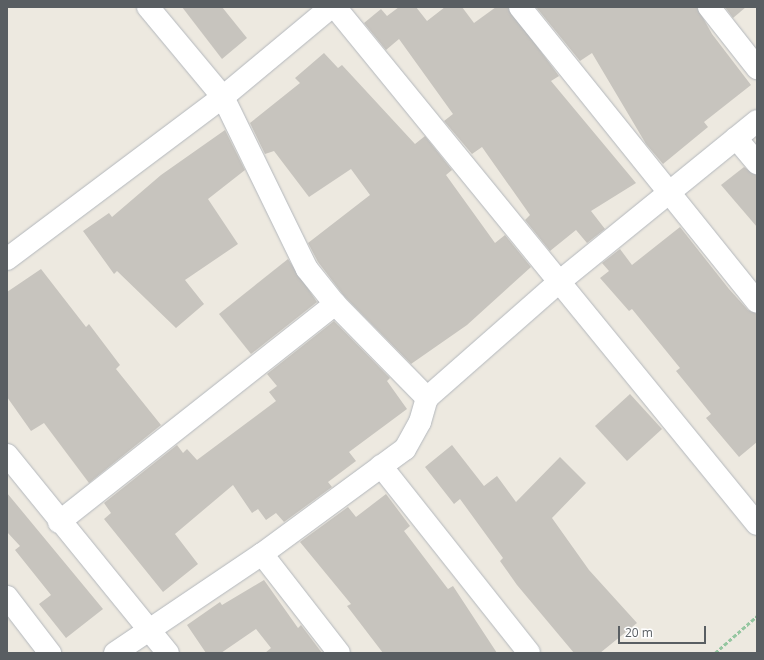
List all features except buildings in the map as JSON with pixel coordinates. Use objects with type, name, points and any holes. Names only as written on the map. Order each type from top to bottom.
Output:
[{"type":"street","points":[[148,7],[222,97],[307,269],[335,304],[427,398]]},
{"type":"street","points":[[7,259],[222,97],[331,7]]},
{"type":"street","points":[[335,7],[757,524]]},
{"type":"street","points":[[520,7],[757,302]]},
{"type":"street","points":[[709,7],[757,68]]},
{"type":"street","points":[[115,653],[149,627],[262,554],[405,449],[420,422],[427,398],[559,282],[757,121]]},
{"type":"street","points":[[736,138],[757,163]]},
{"type":"street","points":[[59,522],[335,304]]},
{"type":"street","points":[[7,455],[59,522],[149,627],[168,653]]},
{"type":"street","points":[[381,466],[529,653]]},
{"type":"street","points":[[262,554],[339,653]]},
{"type":"street","points":[[7,597],[50,653]]},
{"type":"path","points":[[715,653],[757,616]]}]
